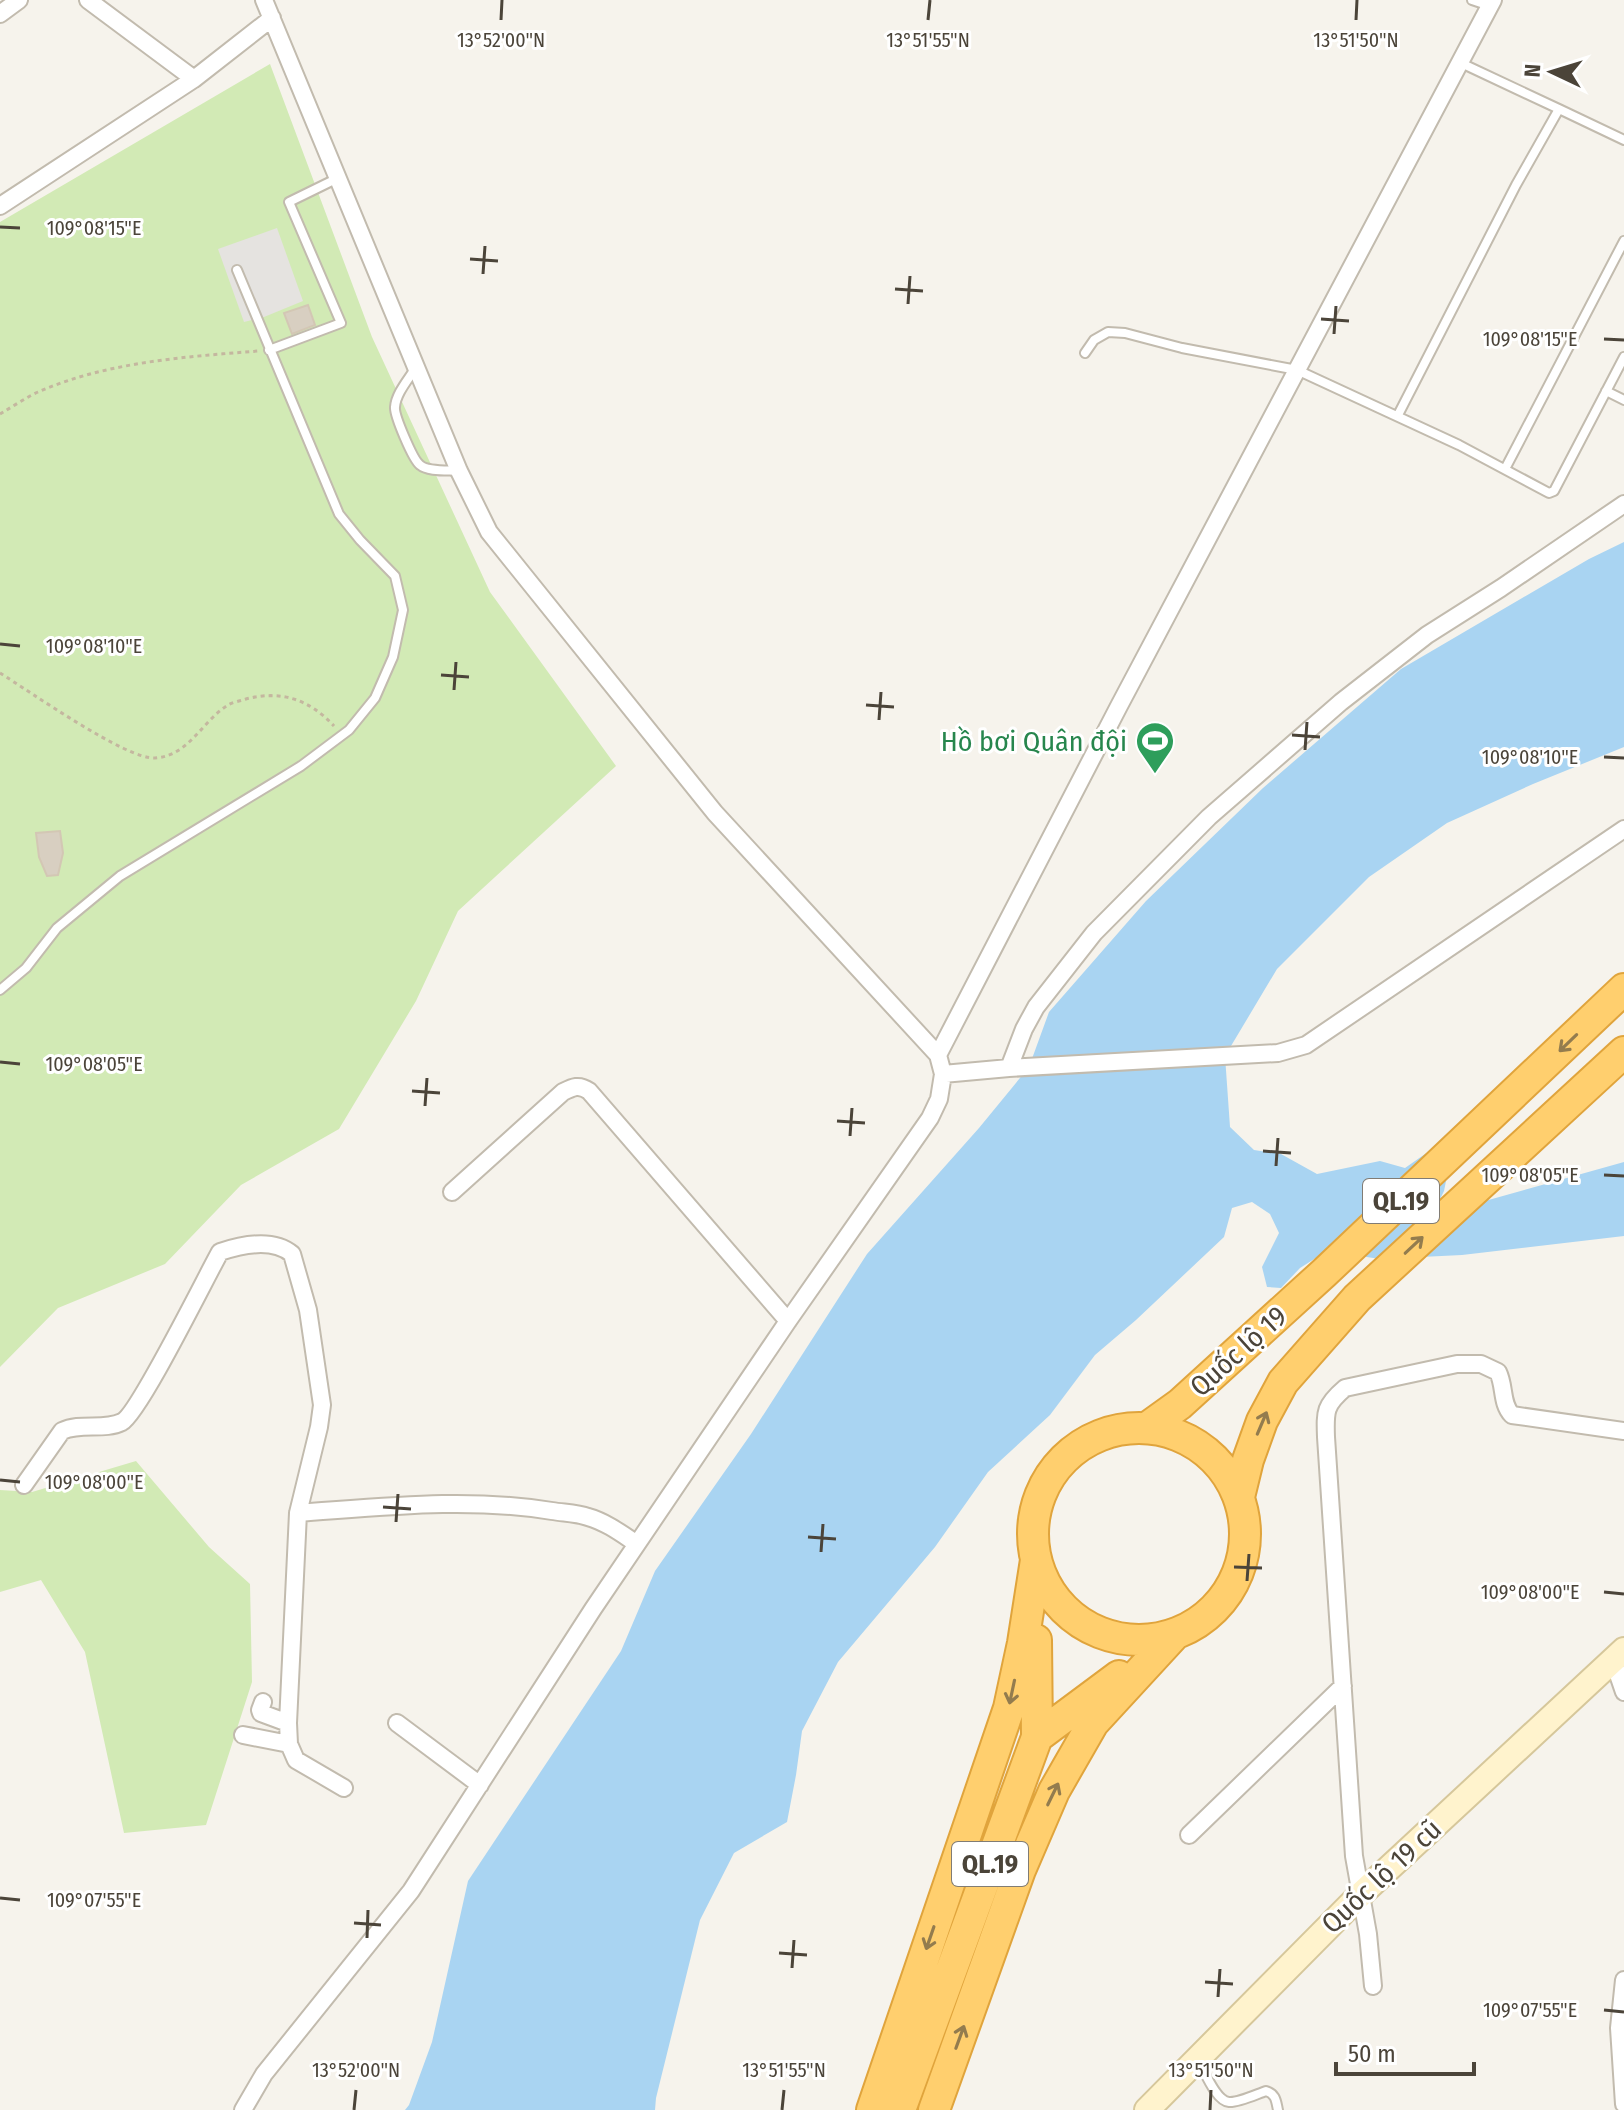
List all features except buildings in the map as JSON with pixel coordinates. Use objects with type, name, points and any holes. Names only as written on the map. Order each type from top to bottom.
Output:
[{"type":"highway","name":"Quốc lộ 19","points":[[1148,1427],[1198,1387],[1324,1273],[1624,989]]},
{"type":"highway","name":"Quốc lộ 19","points":[[1239,1497],[1262,1421],[1283,1382],[1357,1298],[1624,1052]]},
{"type":"highway","points":[[872,2110],[1009,1708],[1036,1560],[1033,1526],[1040,1494],[1058,1464],[1083,1442],[1115,1429],[1148,1427],[1177,1434],[1204,1449],[1225,1471],[1239,1497],[1245,1530],[1241,1564],[1226,1594],[1203,1619],[1174,1635],[1037,1737]]},
{"type":"highway","points":[[1036,1560],[1047,1587],[1065,1610],[1088,1628],[1116,1638],[1145,1640],[1174,1635]]},
{"type":"highway","name":"QL.19","points":[[900,2110],[1037,1737],[1036,1560]]},
{"type":"highway","points":[[934,2110],[1020,1870],[1054,1791],[1093,1723],[1174,1635]]},
{"type":"street","points":[[0,14],[19,0]]},
{"type":"street","points":[[88,0],[194,79]]},
{"type":"street","points":[[243,2110],[264,2074],[411,1891],[637,1544],[930,1118],[939,1099],[943,1074],[938,1055],[715,813],[489,532],[459,471],[264,0]]},
{"type":"street","points":[[938,1055],[1492,3]]},
{"type":"street","points":[[0,206],[194,79],[272,18]]},
{"type":"street","points":[[1009,1068],[1036,1007],[1094,933],[1209,817],[1341,702],[1427,635],[1624,504]]},
{"type":"street","points":[[943,1074],[1278,1053],[1306,1045],[1624,829]]},
{"type":"street","points":[[452,1192],[563,1092],[574,1086],[583,1086],[788,1321]]},
{"type":"street","points":[[24,1485],[62,1431],[72,1426],[120,1423],[128,1417],[220,1252],[250,1245],[273,1245],[285,1248],[292,1254],[308,1310],[322,1405],[298,1513],[289,1744],[296,1760],[344,1788]]},
{"type":"street","points":[[1373,1986],[1368,1934],[1354,1856],[1326,1410],[1331,1399],[1345,1388],[1457,1364],[1481,1364],[1498,1372],[1506,1405],[1512,1415],[1624,1431]]},
{"type":"street","points":[[298,1513],[422,1504],[532,1508],[589,1517],[637,1544]]},
{"type":"street","points":[[1618,1655],[1624,1692]]},
{"type":"street","name":"Quốc lộ 19 cũ","points":[[1147,2110],[1360,1895],[1618,1655]]},
{"type":"street","points":[[1189,1835],[1343,1686]]},
{"type":"street","points":[[263,1702],[261,1713],[288,1723]]},
{"type":"street","points":[[397,1723],[480,1785]]},
{"type":"street","points":[[243,1735],[289,1744]]},
{"type":"street","points":[[1624,1983],[1619,2028],[1624,2104]]},
{"type":"lane","points":[[1472,0],[1492,3]]},
{"type":"lane","points":[[1461,63],[1624,140]]},
{"type":"lane","points":[[1398,415],[1516,185],[1559,109]]},
{"type":"lane","points":[[269,350],[341,323],[289,202],[338,178]]},
{"type":"lane","points":[[1505,469],[1624,241]]},
{"type":"lane","points":[[0,990],[26,968],[57,928],[120,876],[301,766],[349,730],[375,698],[393,657],[403,610],[395,576],[339,514],[237,270]]},
{"type":"lane","points":[[1085,353],[1094,340],[1108,332],[1125,333],[1182,348],[1297,370],[1398,415],[1549,493],[1554,491],[1624,357]]},
{"type":"lane","points":[[416,367],[397,398],[394,413],[420,465],[429,469],[459,471]]},
{"type":"lane","points":[[1606,391],[1624,400]]},
{"type":"lane","points":[[1197,2057],[1222,2100],[1230,2102],[1266,2091],[1275,2097],[1278,2110]]},
{"type":"path","points":[[0,414],[35,393],[79,376],[162,359],[269,350]]},
{"type":"path","points":[[0,673],[113,744],[136,755],[155,758],[181,750],[230,703],[264,695],[292,697],[326,718],[343,735]]},
{"type":"green space","points":[[270,64],[372,337],[490,592],[616,766],[458,911],[416,1001],[339,1129],[241,1185],[165,1264],[58,1308],[0,1367],[0,222]]},
{"type":"green space","points":[[136,1461],[209,1547],[250,1584],[252,1682],[206,1825],[124,1833],[85,1652],[41,1580],[0,1592],[0,1490],[32,1492]]},
{"type":"shaded area","points":[[277,228],[303,301],[244,322],[218,249]]},
{"type":"water","points":[[1624,542],[1624,747],[1447,823],[1369,877],[1277,969],[1225,1056],[1230,1127],[1254,1150],[1281,1154],[1317,1174],[1380,1161],[1405,1168],[1435,1147],[1449,1166],[1438,1203],[1460,1208],[1624,1162],[1624,1236],[1462,1255],[1380,1259],[1327,1251],[1300,1268],[1281,1288],[1267,1287],[1262,1267],[1279,1233],[1270,1214],[1252,1202],[1232,1208],[1224,1237],[1095,1355],[1050,1415],[988,1472],[935,1547],[838,1662],[802,1731],[787,1822],[734,1853],[700,1920],[655,2110],[405,2110],[432,2042],[468,1881],[621,1651],[655,1571],[751,1434],[867,1254],[1029,1067],[1049,1012],[1146,901],[1263,788],[1401,669],[1589,559]]},
{"type":"place","name":"Hồ bơi Quân đội","points":[[1155,775]]}]
